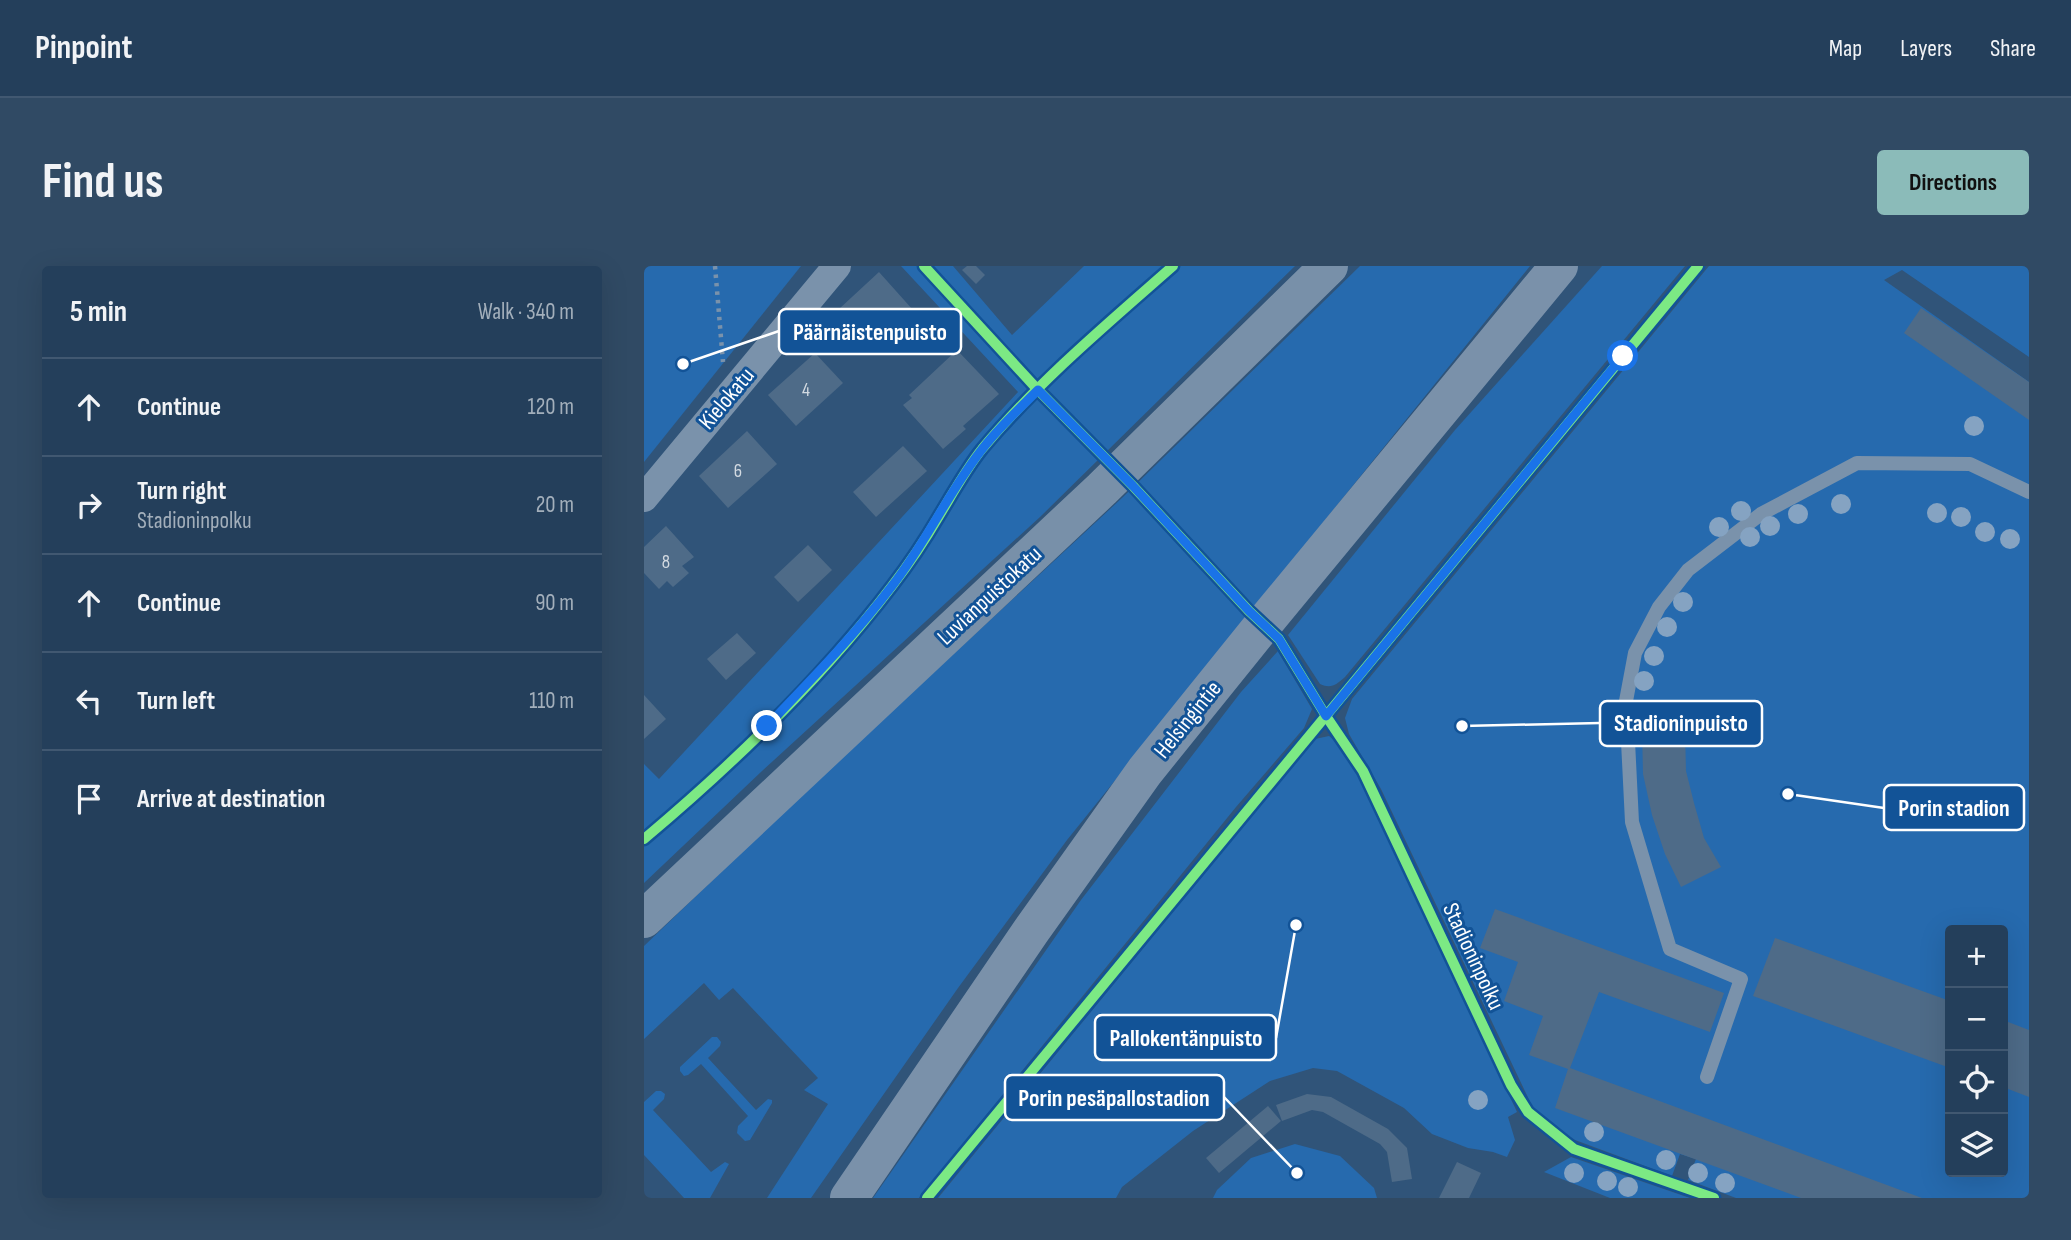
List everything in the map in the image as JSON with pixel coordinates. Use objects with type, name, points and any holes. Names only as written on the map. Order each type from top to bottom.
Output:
[{"type":"highway","name":"Helsingintie","points":[[849,1198],[1031,931],[1145,771],[1559,266]]},
{"type":"main road","name":"Luvianpuistokatu","points":[[644,919],[1102,489],[1329,266]]},
{"type":"street","name":"Kielokatu","points":[[644,498],[837,266]]},
{"type":"lane","points":[[1707,1077],[1741,979],[1670,949],[1632,822],[1626,701],[1635,653],[1659,607],[1688,570],[1761,513],[1857,463],[1970,464],[2029,492]]},
{"type":"path","points":[[715,266],[726,398]]},
{"type":"shaded area","points":[[644,266],[801,266],[644,462]]},
{"type":"shaded area","points":[[901,266],[953,266],[1012,335],[1084,266],[1295,266],[1040,517],[762,771],[644,883],[644,764],[659,779],[1018,392]]},
{"type":"shaded area","points":[[1360,266],[1530,266],[1067,840],[958,988],[811,1198],[767,1198],[828,1104],[804,1090],[818,1078],[733,988],[719,1000],[704,983],[644,1039],[644,946],[809,788],[1123,497]]},
{"type":"shaded area","points":[[1602,266],[1685,266],[1345,677],[1333,685],[1320,684],[1288,635],[1455,430]]},
{"type":"shaded area","points":[[1709,266],[2029,266],[2029,357],[1902,270],[1884,280],[2029,382],[2029,1198],[1736,1198],[1688,1180],[1696,1159],[1680,1154],[1672,1176],[1575,1140],[1552,1126],[1533,1108],[1381,789],[1349,734],[1345,718],[1352,699]]},
{"type":"shaded area","points":[[1278,651],[1312,709],[1304,728],[1236,807],[919,1198],[873,1198],[1081,900],[1241,692]]},
{"type":"shaded area","points":[[1329,736],[1339,744],[1363,783],[1517,1112],[1508,1117],[1515,1140],[1507,1157],[1468,1148],[1432,1134],[1404,1108],[1337,1071],[1313,1068],[1270,1081],[1193,1131],[1122,1187],[1116,1198],[938,1198],[1315,739]]},
{"type":"shaded area","points":[[712,1037],[717,1037],[721,1042],[708,1058],[756,1110],[768,1099],[772,1100],[750,1140],[745,1141],[737,1133],[738,1126],[748,1116],[701,1064],[688,1075],[684,1076],[680,1071],[680,1067]]},
{"type":"shaded area","points":[[656,1091],[665,1094],[664,1099],[653,1110],[711,1172],[725,1162],[729,1164],[710,1198],[684,1198],[644,1155],[644,1102]]},
{"type":"shaded area","points":[[1295,1144],[1340,1156],[1374,1188],[1377,1198],[1213,1198],[1217,1190],[1251,1158]]},
{"type":"shaded area","points":[[1571,1157],[1690,1198],[1610,1198],[1544,1172]]},
{"type":"building","points":[[967,266],[976,266],[985,275],[976,284],[962,270]]},
{"type":"building","points":[[879,272],[913,310],[900,321],[906,327],[884,347],[880,342],[874,348],[839,309]]},
{"type":"building","points":[[1921,308],[2029,382],[2029,420],[1904,333]]},
{"type":"building","points":[[957,350],[999,394],[963,426],[966,429],[943,449],[903,405],[912,398],[909,395]]},
{"type":"building","points":[[815,353],[843,383],[796,426],[768,395]]},
{"type":"building","points":[[747,431],[777,464],[728,508],[699,476]]},
{"type":"building","points":[[903,446],[927,471],[876,517],[853,492]]},
{"type":"building","points":[[666,526],[694,557],[682,566],[689,573],[673,587],[667,581],[659,589],[644,573],[644,547]]},
{"type":"building","points":[[808,545],[832,570],[798,602],[774,577]]},
{"type":"building","points":[[737,633],[756,653],[726,680],[707,659]]},
{"type":"building","points":[[644,695],[666,719],[644,739]]},
{"type":"building","points":[[1642,729],[1685,730],[1686,771],[1694,803],[1704,838],[1721,867],[1681,887],[1665,854],[1652,815],[1643,774]]},
{"type":"building","points":[[1495,909],[1724,993],[1710,1032],[1599,992],[1570,1068],[1922,1198],[1801,1198],[1555,1108],[1568,1069],[1529,1055],[1543,1016],[1504,1001],[1518,962],[1480,948]]},
{"type":"building","points":[[1775,938],[1945,999],[1945,1066],[1753,996]]},
{"type":"building","points":[[2008,1022],[2029,1030],[2029,1097],[2008,1089]]},
{"type":"building","points":[[1307,1094],[1331,1097],[1388,1129],[1407,1148],[1412,1179],[1392,1182],[1387,1152],[1380,1144],[1323,1112],[1312,1110],[1282,1121],[1276,1105]]},
{"type":"building","points":[[1268,1106],[1281,1121],[1219,1173],[1206,1158]]},
{"type":"building","points":[[1457,1162],[1481,1173],[1469,1198],[1439,1198]]},
{"type":"cycle path","name":"Stadioninpolku","points":[[924,266],[1038,390],[1279,639],[1363,771],[1511,1085],[1528,1112],[1574,1149],[1714,1198]]},
{"type":"cycle path","points":[[644,839],[743,750],[837,654],[905,569],[970,465],[1004,424],[1074,354],[1173,266]]},
{"type":"cycle path","points":[[927,1198],[1698,266]]},
{"type":"place","name":"Päärnäistenpuisto","points":[[683,364]]},
{"type":"place","name":"Stadioninpuisto","points":[[1462,726]]},
{"type":"place","name":"Porin stadion","points":[[1788,794]]},
{"type":"place","name":"Pallokentänpuisto","points":[[1296,925]]},
{"type":"place","name":"Porin pesäpallostadion","points":[[1297,1173]]},
{"type":"route","points":[[767,726],[835,654],[893,586],[980,452],[1038,390],[1279,639],[1326,716],[1623,356]]}]
